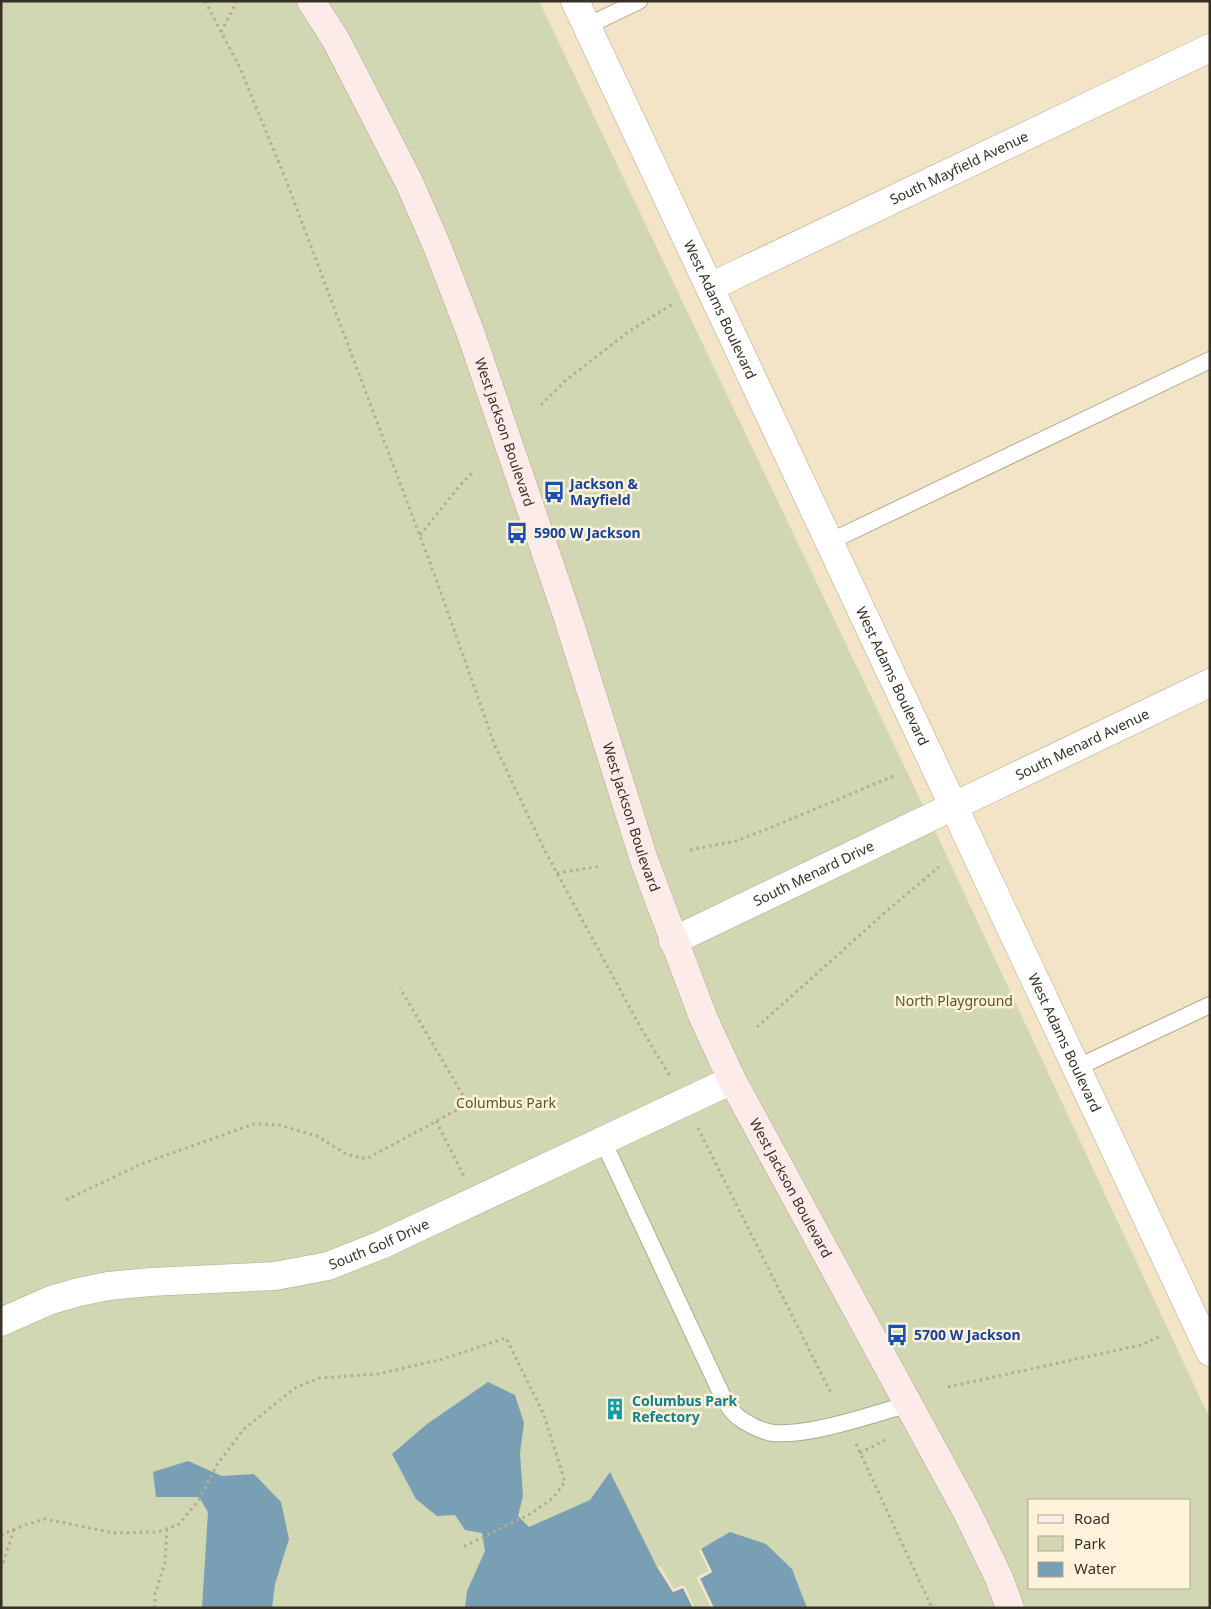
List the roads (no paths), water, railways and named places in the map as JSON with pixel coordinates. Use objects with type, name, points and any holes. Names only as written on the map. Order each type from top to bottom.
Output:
[{"type":"street","name":"West Jackson Boulevard","points":[[311,1],[336,40],[408,182],[437,246],[471,334],[568,618],[637,840],[703,1018],[732,1080],[967,1512],[1010,1608]]},
{"type":"street","name":"West Adams Boulevard","points":[[575,1],[1076,1068],[1203,1318],[1210,1352]]},
{"type":"street","name":"South Mayfield Avenue","points":[[710,287],[1210,48]]},
{"type":"street","name":"South Menard Avenue","points":[[954,806],[1210,683]]},
{"type":"street","name":"South Menard Drive","points":[[673,941],[954,806]]},
{"type":"street","name":"South Golf Drive","points":[[1,1322],[51,1300],[108,1286],[276,1276],[328,1266],[381,1245],[732,1080]]},
{"type":"lane","points":[[587,26],[639,1]]},
{"type":"lane","points":[[830,542],[1210,360]]},
{"type":"lane","points":[[1076,1068],[1210,1005]]},
{"type":"lane","points":[[603,1140],[722,1395],[736,1416],[754,1427],[772,1433],[796,1432],[845,1422],[909,1404]]},
{"type":"water","points":[[488,1382],[515,1395],[524,1423],[520,1453],[523,1496],[518,1516],[529,1527],[590,1500],[610,1472],[658,1569],[673,1592],[683,1588],[693,1608],[465,1608],[467,1591],[485,1551],[482,1533],[465,1530],[455,1515],[437,1516],[416,1499],[392,1454],[427,1424]]},
{"type":"water","points":[[188,1461],[222,1476],[254,1474],[281,1502],[289,1539],[275,1584],[272,1608],[202,1608],[208,1512],[199,1497],[156,1497],[153,1472]]},
{"type":"water","points":[[730,1532],[766,1544],[792,1569],[807,1608],[714,1608],[700,1578],[712,1572],[701,1549]]},
{"type":"place","name":"Jackson & Mayfield","points":[[554,492]]},
{"type":"place","name":"5900 W Jackson","points":[[517,533]]},
{"type":"place","name":"5700 W Jackson","points":[[897,1335]]},
{"type":"place","name":"Columbus Park Refectory","points":[[615,1409]]},
{"type":"park label","name":"North Playground","points":[[954,1001]]},
{"type":"park label","name":"Columbus Park","points":[[506,1103]]}]
